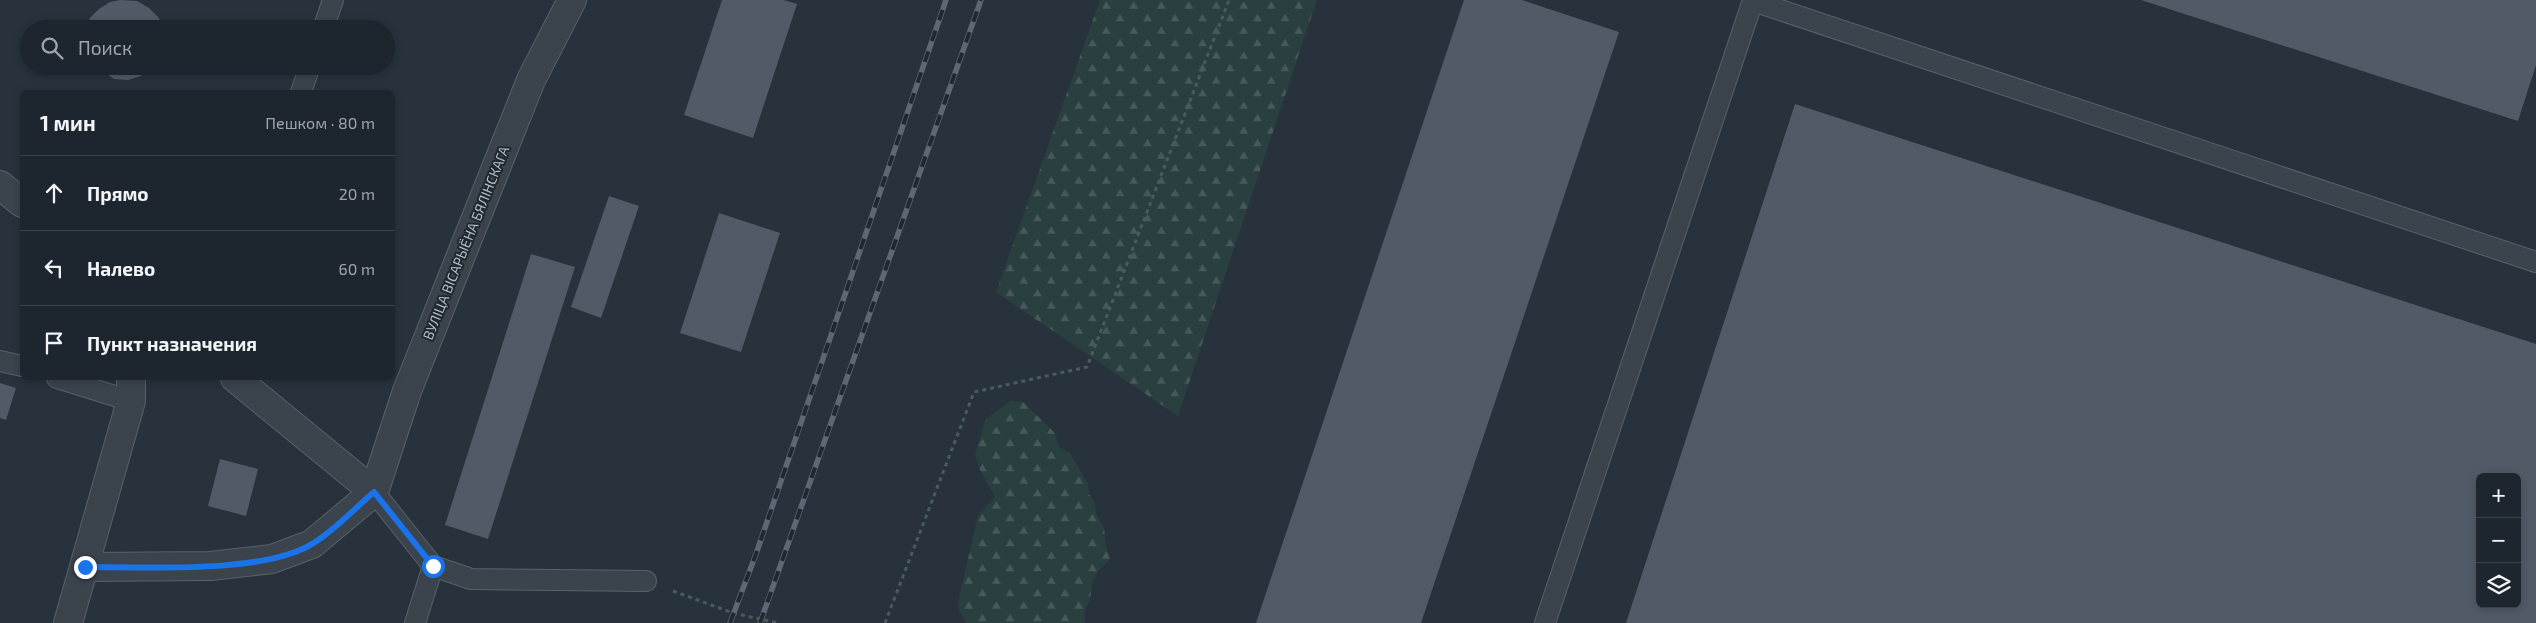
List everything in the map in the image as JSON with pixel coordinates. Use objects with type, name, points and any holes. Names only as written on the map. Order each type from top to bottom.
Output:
[{"type":"street","name":"ВУЛІЦА ВІСАРЫЁНА БЯЛІНСКАГА","points":[[374,492],[407,391],[527,89],[572,0]]},
{"type":"street","points":[[0,185],[20,201]]},
{"type":"street","points":[[85,567],[210,566],[272,559],[312,544],[374,492],[238,380]]},
{"type":"street","points":[[68,623],[85,567],[131,389]]},
{"type":"lane","points":[[326,20],[333,0]]},
{"type":"lane","points":[[1545,623],[1753,1],[2536,262]]},
{"type":"lane","points":[[302,90],[307,75]]},
{"type":"lane","points":[[0,361],[20,366]]},
{"type":"lane","points":[[70,380],[131,389]]},
{"type":"lane","points":[[374,492],[433,566],[471,579],[646,581]]},
{"type":"lane","points":[[415,623],[433,566]]},
{"type":"path","points":[[885,623],[974,392],[1087,367],[1229,0]]},
{"type":"path","points":[[646,581],[733,613],[778,623]]},
{"type":"green space","points":[[1100,0],[1317,0],[1178,416],[996,292]]},
{"type":"green space","points":[[1010,401],[1023,402],[1054,432],[1060,448],[1070,453],[1088,484],[1089,494],[1095,503],[1096,514],[1104,528],[1110,559],[1099,570],[1092,583],[1090,601],[1084,612],[1085,623],[967,623],[959,611],[958,602],[978,516],[995,497],[980,470],[975,454],[986,419]]},
{"type":"building","points":[[120,0],[137,1],[149,8],[160,20],[89,20],[99,9],[110,2]]},
{"type":"building","points":[[722,0],[784,0],[797,4],[753,138],[684,115]]},
{"type":"building","points":[[1464,0],[1522,0],[1619,32],[1421,623],[1256,623]]},
{"type":"building","points":[[2141,0],[2536,0],[2536,65],[2518,121]]},
{"type":"building","points":[[108,75],[142,75],[128,80],[114,79]]},
{"type":"building","points":[[1795,104],[2536,344],[2536,623],[1626,623]]},
{"type":"building","points":[[609,196],[639,206],[601,318],[571,307]]},
{"type":"building","points":[[719,213],[780,233],[741,352],[680,333]]},
{"type":"building","points":[[531,254],[575,267],[488,539],[445,525]]},
{"type":"building","points":[[0,383],[16,388],[6,420],[0,418]]},
{"type":"building","points":[[220,459],[258,469],[246,516],[208,506]]},
{"type":"railway","points":[[730,623],[756,554],[946,0]]},
{"type":"railway","points":[[760,623],[981,0]]},
{"type":"route","points":[[85,567],[210,566],[272,559],[312,544],[374,492],[433,566]]}]
